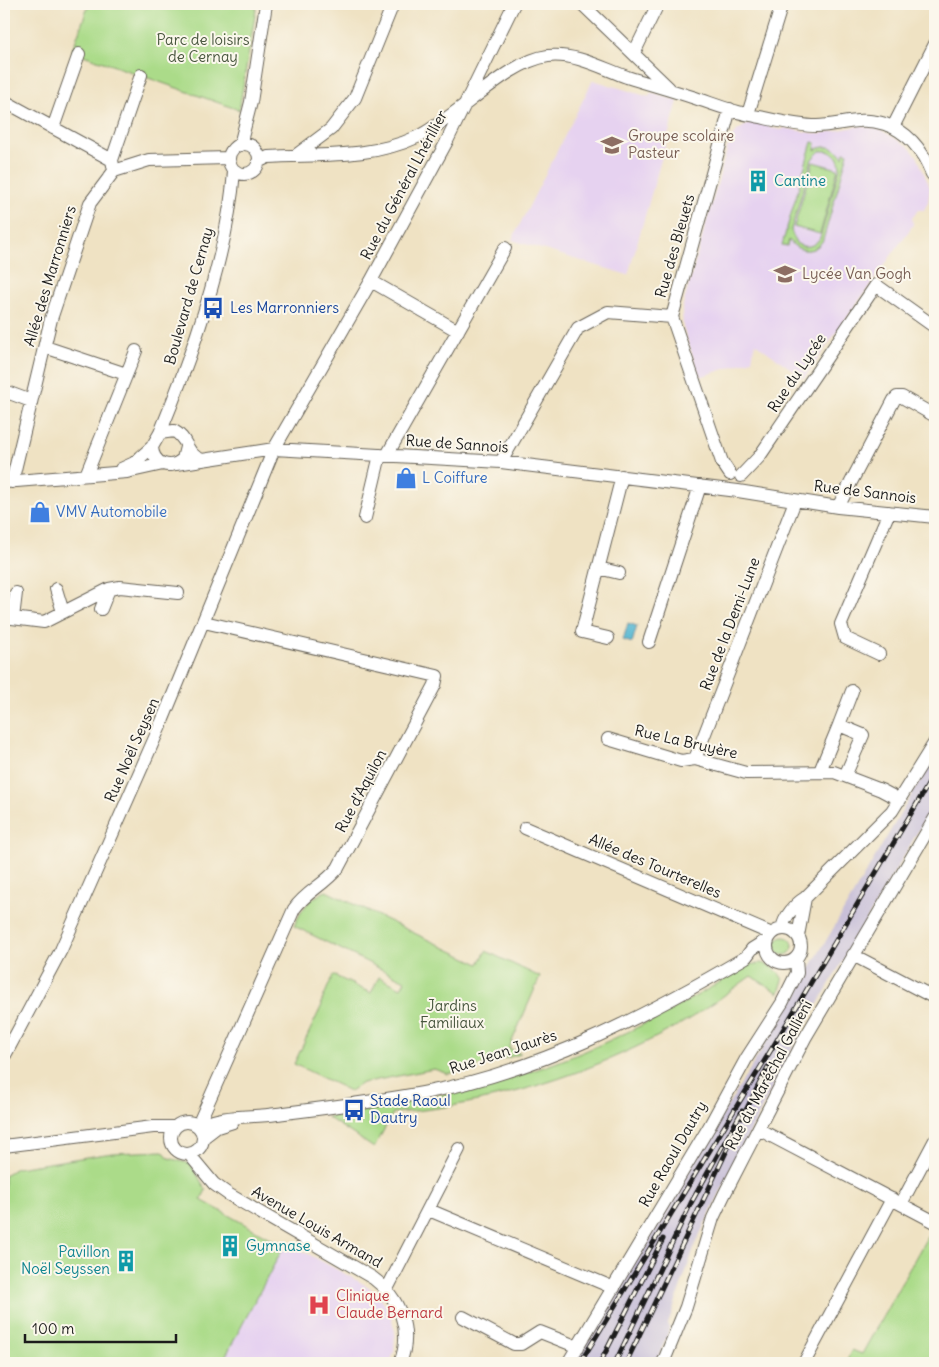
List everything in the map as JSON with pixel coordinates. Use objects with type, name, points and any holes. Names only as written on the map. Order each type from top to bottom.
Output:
[{"type":"street","points":[[228,158],[234,171],[247,174],[254,170],[255,153],[251,102],[266,4]]},
{"type":"street","points":[[295,156],[331,129],[355,98],[393,4]]},
{"type":"street","points":[[228,158],[232,150],[295,156],[356,155],[387,147],[417,136],[463,108],[514,4]]},
{"type":"street","points":[[582,4],[670,90]]},
{"type":"street","points":[[634,53],[658,4]]},
{"type":"street","points":[[748,114],[782,4]]},
{"type":"street","points":[[933,169],[910,139],[893,127],[935,44]]},
{"type":"street","points":[[53,128],[79,54]]},
{"type":"street","name":"Rue du Général Lhérillier","points":[[274,449],[371,281],[463,108],[517,66],[546,56],[583,60],[748,114],[811,126],[864,120],[893,127]]},
{"type":"street","points":[[113,165],[140,75]]},
{"type":"street","points":[[4,101],[53,128],[113,165],[148,160],[228,158]]},
{"type":"street","name":"Rue des Bleuets","points":[[730,109],[672,317],[722,462],[735,482]]},
{"type":"street","name":"Allée des Marronniers","points":[[8,482],[45,347],[90,202],[113,165]]},
{"type":"street","name":"Boulevard de Cernay","points":[[160,433],[175,397],[214,277],[232,204],[234,171]]},
{"type":"street","name":"Boulevard de Cernay","points":[[232,204],[247,174]]},
{"type":"street","points":[[366,518],[384,455],[505,248]]},
{"type":"street","points":[[371,281],[458,331]]},
{"type":"street","name":"Rue du Lycée","points":[[735,482],[759,457],[876,286],[935,327]]},
{"type":"street","points":[[501,462],[578,328],[608,312],[672,317]]},
{"type":"street","points":[[45,347],[126,374]]},
{"type":"street","points":[[86,475],[136,351]]},
{"type":"street","points":[[4,391],[31,401]]},
{"type":"street","points":[[838,507],[897,396],[935,416]]},
{"type":"street","name":"Boulevard de Cernay","points":[[175,397],[174,418],[178,433]]},
{"type":"street","points":[[106,474],[131,465],[152,447],[160,433],[167,431],[178,433],[184,439],[186,447],[194,456],[202,460]]},
{"type":"street","points":[[152,447],[154,456],[163,464]]},
{"type":"street","points":[[8,482],[106,474],[163,464],[176,464],[183,458],[186,447]]},
{"type":"street","name":"Rue de Sannois","points":[[176,464],[274,449],[501,462],[705,487],[735,482],[761,495],[795,501],[935,517]]},
{"type":"street","name":"Rue Noël Seysen","points":[[4,1057],[61,950],[204,622],[274,449]]},
{"type":"street","points":[[608,638],[582,632],[622,476]]},
{"type":"street","points":[[649,642],[705,487]]},
{"type":"street","name":"Rue de la Demi-Lune","points":[[695,759],[795,501]]},
{"type":"street","points":[[879,654],[846,638],[842,624],[889,512]]},
{"type":"street","points":[[598,568],[619,573]]},
{"type":"street","points":[[16,593],[8,617],[44,622],[109,589],[120,587],[178,593]]},
{"type":"street","points":[[56,589],[63,612]]},
{"type":"street","points":[[101,608],[109,589]]},
{"type":"street","name":"Rue d'Aquilon","points":[[198,1138],[210,1102],[294,909],[304,896],[327,881],[338,868],[435,685],[437,676],[204,622]]},
{"type":"street","points":[[820,771],[852,691]]},
{"type":"street","points":[[839,725],[863,735],[845,776]]},
{"type":"street","name":"Rue La Bruyère","points":[[608,739],[681,761],[695,759],[746,773],[820,771],[845,776],[881,790],[900,800]]},
{"type":"street","name":"Rue Jean Jaurès","points":[[198,1138],[217,1127],[249,1117],[424,1092],[513,1069],[559,1053],[662,1006],[746,957],[752,949],[774,934],[797,903],[805,898],[884,820],[900,800],[935,742]]},
{"type":"street","name":"Rue du Maréchal Gallieni","points":[[663,1363],[686,1307],[713,1218],[805,1038],[935,818]]},
{"type":"street","name":"Allée des Tourterelles","points":[[525,828],[774,934]]},
{"type":"street","points":[[746,957],[771,957],[786,963],[796,958],[801,947],[798,936],[805,898]]},
{"type":"street","points":[[771,957],[768,949],[774,934],[791,930],[798,936]]},
{"type":"street","points":[[853,955],[935,998]]},
{"type":"street","name":"Rue Raoul Dautry","points":[[568,1363],[709,1127],[736,1075],[782,1003],[797,973],[796,958]]},
{"type":"street","points":[[210,1102],[226,1116]]},
{"type":"street","name":"Rue Jean Jaurès","points":[[198,1138],[226,1116],[249,1117]]},
{"type":"street","points":[[4,1146],[175,1127],[186,1121],[198,1138]]},
{"type":"street","points":[[140,1130],[171,1140],[175,1127]]},
{"type":"street","points":[[758,1129],[935,1222]]},
{"type":"street","name":"Avenue Louis Armand","points":[[171,1140],[175,1149],[198,1138],[214,1184],[373,1278],[387,1289],[397,1304],[404,1324],[405,1342],[400,1363]]},
{"type":"street","points":[[804,1363],[935,1140]]},
{"type":"street","points":[[387,1289],[459,1149]]},
{"type":"street","points":[[429,1210],[614,1288]]},
{"type":"street","points":[[463,1317],[514,1344],[521,1344],[540,1332],[578,1347]]},
{"type":"shaded area","name":"Groupe scolaire Pasteur","points":[[593,80],[649,97],[651,93],[678,101],[628,275],[512,240]]},
{"type":"shaded area","name":"Lycée Van Gogh","points":[[752,122],[767,124],[770,128],[782,130],[784,128],[818,134],[860,126],[877,128],[908,146],[917,156],[930,188],[928,202],[924,210],[918,210],[912,218],[913,225],[804,378],[755,343],[752,360],[700,377],[683,327],[682,309],[730,139],[738,130]]},
{"type":"shaded area","points":[[935,755],[935,802],[793,1047],[752,1128],[696,1242],[668,1324],[670,1328],[656,1363],[572,1363],[776,1026]]},
{"type":"shaded area","name":"Clinique Claude Bernard","points":[[288,1243],[369,1287],[380,1298],[390,1312],[395,1332],[394,1352],[390,1363],[222,1363],[284,1246]]},
{"type":"green space","name":"Parc de loisirs de Cernay","points":[[89,4],[257,4],[239,110],[72,51]]},
{"type":"green space","points":[[812,142],[816,143],[815,150],[827,147],[837,151],[843,157],[844,152],[848,153],[820,245],[811,250],[806,250],[797,247],[789,240],[787,246],[782,245]],"holes":[[[820,151],[834,154],[838,159],[840,167],[820,238],[812,245],[803,246],[796,243],[791,230],[812,159]]]},
{"type":"green space","points":[[813,162],[838,169],[820,234],[794,227]]},
{"type":"green space","name":"Jardins Familiaux","points":[[326,891],[479,964],[486,951],[540,977],[509,1048],[521,1054],[448,1074],[434,1069],[362,1083],[350,1091],[294,1064],[322,1005],[321,1003],[333,975],[371,993],[379,977],[401,988],[405,981],[294,926],[306,905]]},
{"type":"green space","points":[[784,937],[792,942],[793,946],[788,954],[784,955],[776,950],[775,946],[780,938]]},
{"type":"green space","points":[[761,963],[774,969],[783,980],[779,993],[751,976],[677,1026],[610,1059],[575,1073],[540,1085],[467,1103],[393,1113],[374,1148],[327,1117],[452,1093],[502,1080],[555,1063],[640,1026],[748,965]]},
{"type":"green space","points":[[163,1151],[169,1158],[191,1164],[206,1190],[201,1200],[284,1246],[222,1363],[4,1363],[4,1175],[17,1168],[112,1153]]},
{"type":"green space","points":[[932,1228],[935,1229],[935,1363],[845,1363],[852,1350],[862,1354]]},
{"type":"water","points":[[628,623],[637,626],[632,643],[623,640]]},
{"type":"railway","points":[[580,1363],[771,1050],[935,773]]},
{"type":"railway","points":[[742,1118],[768,1067]]},
{"type":"railway","points":[[615,1363],[691,1203],[742,1111]]},
{"type":"railway","points":[[626,1363],[728,1148]]},
{"type":"railway","points":[[600,1363],[663,1239]]},
{"type":"place","name":"Groupe scolaire Pasteur","points":[[612,145]]},
{"type":"place","name":"Cantine","points":[[758,181]]},
{"type":"place","name":"Lycée Van Gogh","points":[[785,274]]},
{"type":"place","name":"Les Marronniers","points":[[213,308]]},
{"type":"place","name":"L Coiffure","points":[[406,478]]},
{"type":"place","name":"VMV Automobile","points":[[40,512]]},
{"type":"place","name":"Stade Raoul Dautry","points":[[354,1110]]},
{"type":"place","name":"Gymnase","points":[[230,1246]]},
{"type":"place","name":"Pavillon Noël Seyssen","points":[[126,1261]]},
{"type":"place","name":"Clinique Claude Bernard","points":[[319,1305]]}]
